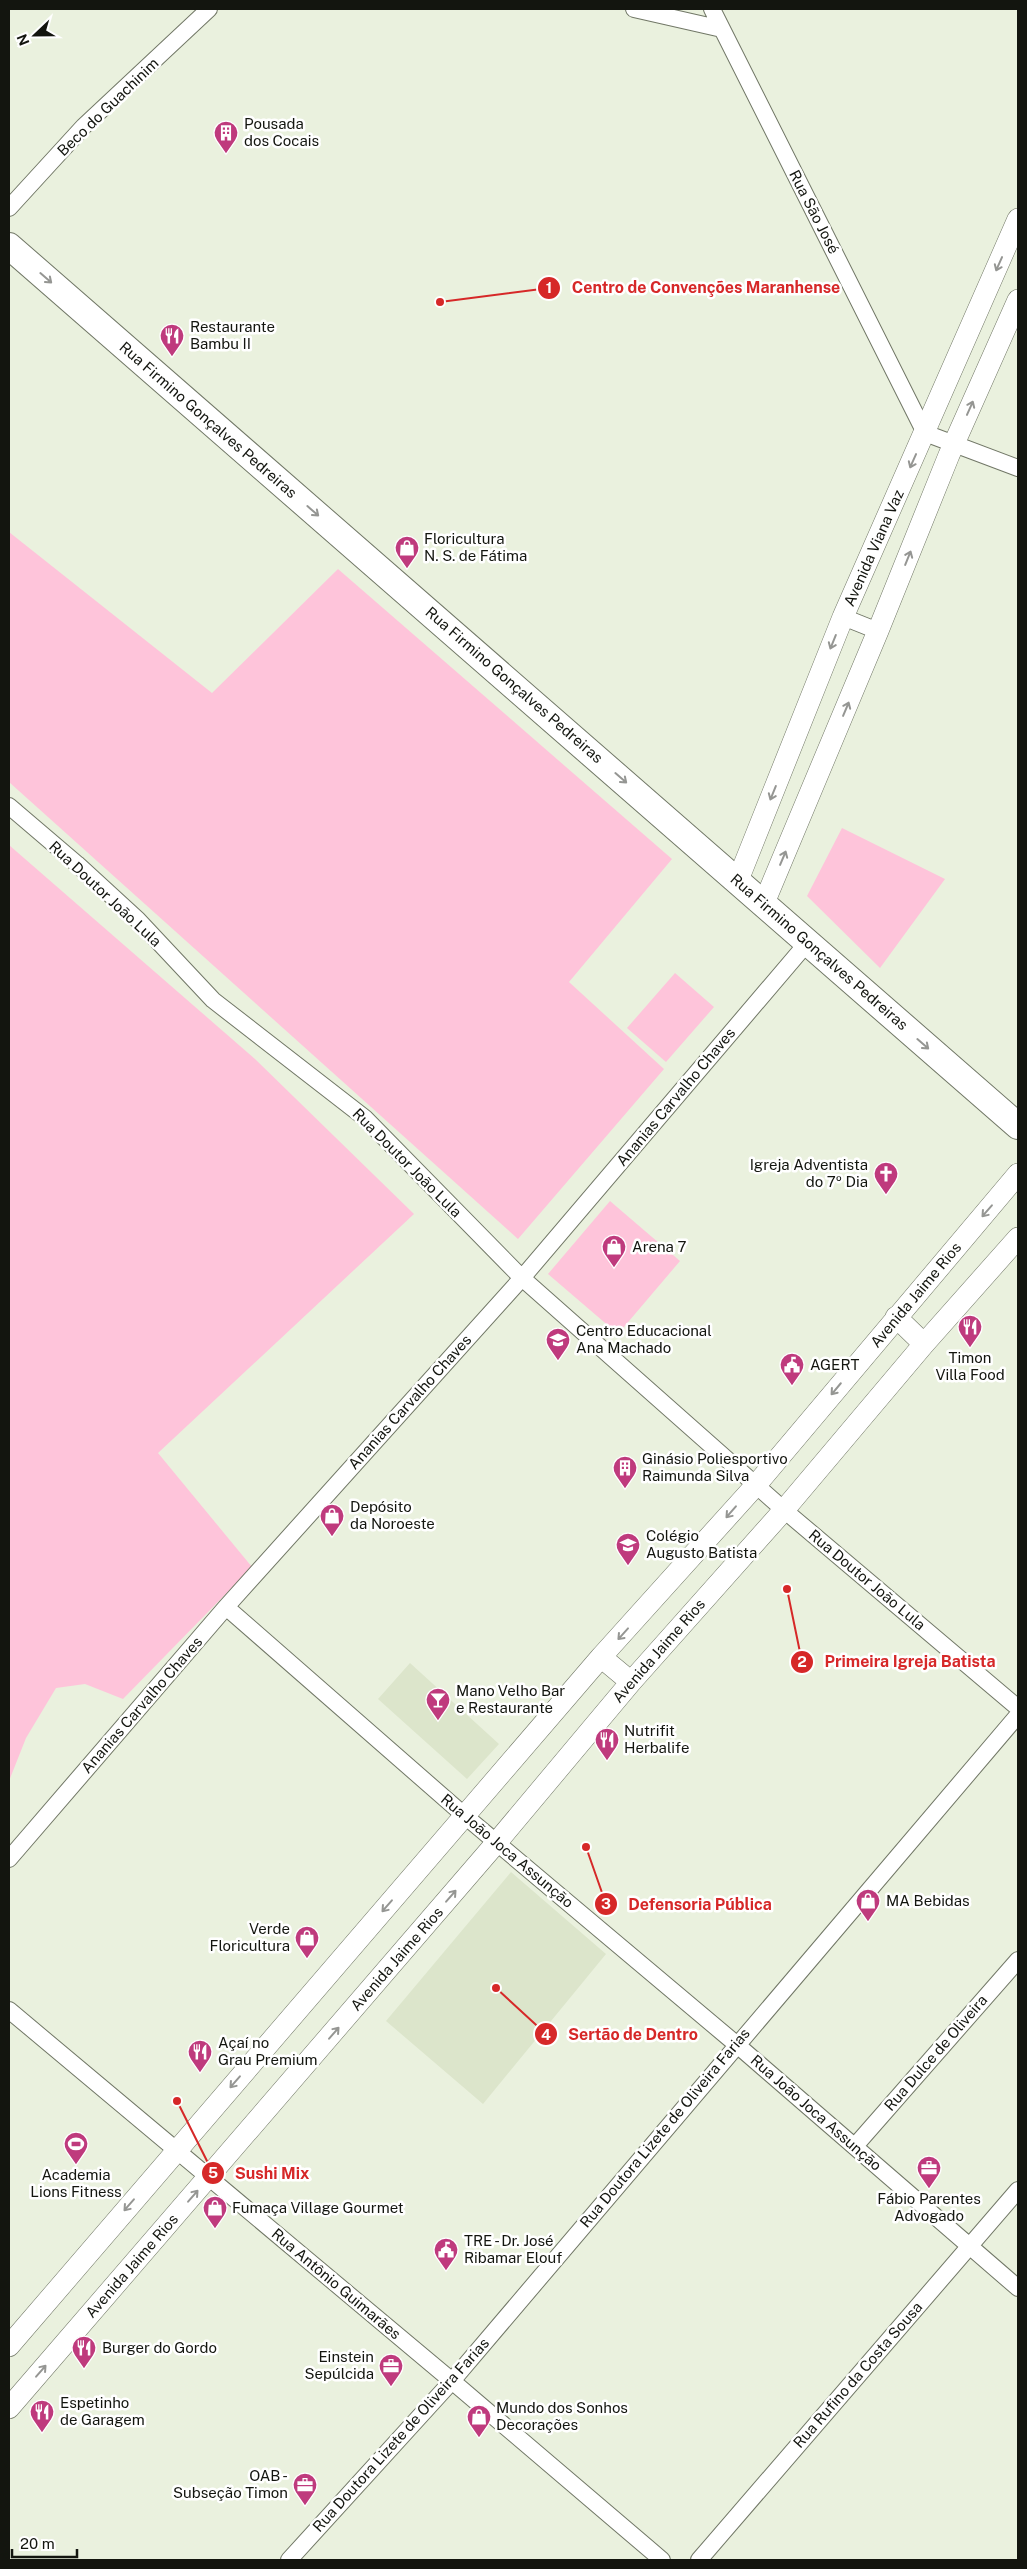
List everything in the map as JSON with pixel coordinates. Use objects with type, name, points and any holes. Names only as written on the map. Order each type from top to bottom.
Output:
[{"type":"main road","name":"Rua Firmino Gonçalves Pedreiras","points":[[9,246],[1018,1126]]},
{"type":"street","name":"Beco do Guachinim","points":[[9,208],[84,126],[209,9]]},
{"type":"street","points":[[634,9],[722,29]]},
{"type":"street","name":"Rua São José","points":[[712,9],[925,433]]},
{"type":"street","name":"Avenida Viana Vaz","points":[[738,880],[843,617],[1018,219]]},
{"type":"street","points":[[764,903],[954,444],[1018,300]]},
{"type":"street","points":[[925,433],[1018,468]]},
{"type":"street","points":[[843,617],[878,631]]},
{"type":"street","name":"Rua Doutor João Lula","points":[[9,806],[138,920],[213,1000],[365,1118],[522,1278],[756,1485]]},
{"type":"street","name":"Ananias Carvalho Chaves","points":[[9,1859],[226,1607],[522,1278],[808,942]]},
{"type":"street","name":"Avenida Jaime Rios","points":[[9,2346],[601,1657],[756,1485],[1018,1174]]},
{"type":"street","name":"Avenida Jaime Rios","points":[[9,2408],[498,1842],[631,1682],[784,1510],[924,1344],[1018,1238]]},
{"type":"street","points":[[896,1317],[924,1344]]},
{"type":"street","points":[[756,1485],[784,1510]]},
{"type":"street","name":"Rua Doutor João Lula","points":[[784,1510],[1018,1708]]},
{"type":"street","name":"Rua João Joca Assunção","points":[[226,1607],[465,1816],[736,2044],[1018,2288]]},
{"type":"street","points":[[601,1657],[631,1682]]},
{"type":"street","name":"Rua Doutora Lizete de Oliveira Farias","points":[[289,2560],[452,2381],[736,2044],[1018,1715]]},
{"type":"street","name":"Rua Dulce de Oliveira","points":[[855,2146],[1018,1960]]},
{"type":"street","name":"Rua Antônio Guimarães","points":[[9,2010],[176,2152],[452,2381],[662,2560]]},
{"type":"street","name":"Rua Rufino da Costa Sousa","points":[[699,2560],[1018,2190]]},
{"type":"shaded area","points":[[9,532],[212,693],[338,569],[672,859],[569,982],[664,1069],[518,1239],[9,782]]},
{"type":"shaded area","points":[[842,828],[945,879],[880,968],[807,896]]},
{"type":"shaded area","points":[[9,845],[255,1059],[414,1214],[158,1453],[252,1567],[123,1699],[85,1684],[56,1688],[26,1738],[9,1781]]},
{"type":"shaded area","points":[[675,973],[714,1007],[666,1062],[627,1028]]},
{"type":"shaded area","points":[[610,1201],[680,1261],[618,1334],[548,1274]]},
{"type":"shaded area","name":"Mano Velho Bar e Restaurante","points":[[410,1663],[499,1744],[467,1779],[378,1699]]},
{"type":"shaded area","points":[[511,1872],[606,1954],[483,2104],[386,2021]]},
{"type":"place","name":"Pousada dos Cocais","points":[[226,154]]},
{"type":"place","name":"Centro de Convenções Maranhense","points":[[440,302]]},
{"type":"place","name":"Restaurante Bambu II","points":[[172,357]]},
{"type":"place","name":"Floricultura N. S. de Fátima","points":[[407,569]]},
{"type":"place","name":"Igreja Adventista do 7º Dia","points":[[886,1195]]},
{"type":"place","name":"Arena 7","points":[[614,1268]]},
{"type":"place","name":"Timon Villa Food","points":[[970,1348]]},
{"type":"place","name":"Centro Educacional Ana Machado","points":[[558,1361]]},
{"type":"place","name":"AGERT","points":[[792,1386]]},
{"type":"place","name":"Ginásio Poliesportivo Raimunda Silva","points":[[625,1489]]},
{"type":"place","name":"Depósito da Noroeste","points":[[332,1537]]},
{"type":"place","name":"Colégio Augusto Batista","points":[[628,1566]]},
{"type":"place","name":"Primeira Igreja Batista","points":[[787,1589]]},
{"type":"place","name":"Mano Velho Bar e Restaurante","points":[[438,1721]]},
{"type":"place","name":"Nutrifit Herbalife","points":[[607,1761]]},
{"type":"place","name":"Defensoria Pública","points":[[586,1847]]},
{"type":"place","name":"MA Bebidas","points":[[868,1922]]},
{"type":"place","name":"Verde Floricultura","points":[[307,1959]]},
{"type":"place","name":"Sertão de Dentro","points":[[496,1988]]},
{"type":"place","name":"Açaí no Grau Premium","points":[[200,2073]]},
{"type":"place","name":"Sushi Mix","points":[[177,2101]]},
{"type":"place","name":"Academia Lions Fitness","points":[[76,2165]]},
{"type":"place","name":"Fábio Parentes Advogado","points":[[929,2189]]},
{"type":"place","name":"Fumaça Village Gourmet","points":[[215,2229]]},
{"type":"place","name":"TRE - Dr. José Ribamar Elouf","points":[[446,2271]]},
{"type":"place","name":"Burger do Gordo","points":[[84,2369]]},
{"type":"place","name":"Einstein Sepúlcida","points":[[391,2387]]},
{"type":"place","name":"Espetinho de Garagem","points":[[42,2433]]},
{"type":"place","name":"Mundo dos Sonhos Decorações","points":[[479,2438]]},
{"type":"place","name":"OAB - Subseção Timon","points":[[305,2506]]}]
